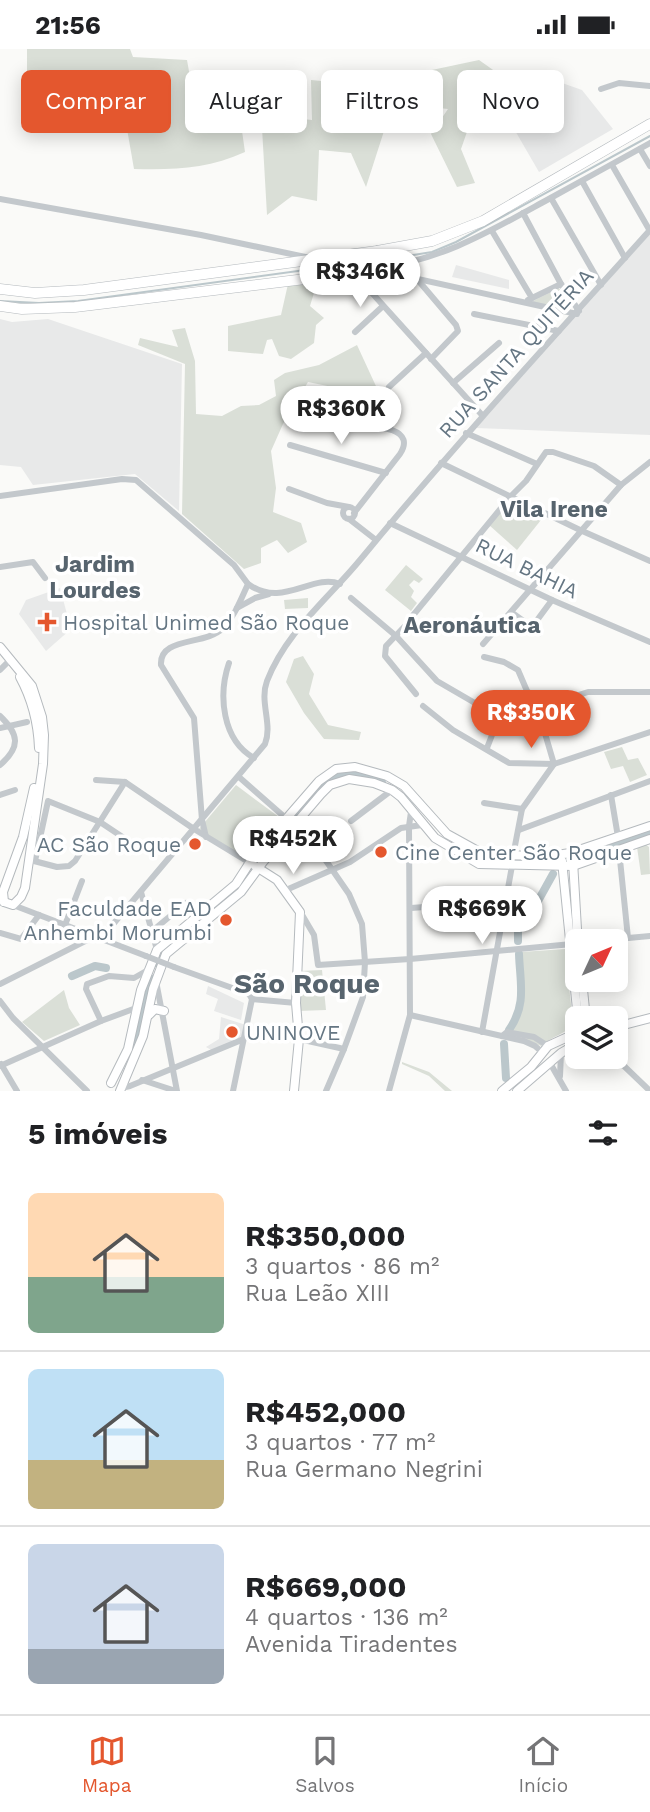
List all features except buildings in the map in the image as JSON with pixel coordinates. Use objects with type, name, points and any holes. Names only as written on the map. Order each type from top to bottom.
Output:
[{"type":"highway","points":[[0,289],[34,293],[84,290],[425,243],[483,221],[650,124]]},
{"type":"highway","points":[[0,306],[22,309],[75,307],[354,273],[371,269],[377,261],[377,251]]},
{"type":"main road","points":[[0,647],[10,661],[21,678],[27,692],[38,733],[39,763],[28,818],[3,900],[20,897],[32,860],[44,735],[42,717],[32,686],[10,661],[0,652]]},
{"type":"main road","points":[[105,1091],[128,1049],[136,1008],[157,950],[236,884],[287,817],[331,771],[340,767],[355,767],[382,773],[401,784],[438,826],[478,853],[496,856],[566,854],[650,826]]},
{"type":"main road","points":[[121,1089],[138,1050],[156,979],[166,954],[236,897],[321,794],[339,781],[362,781],[392,790],[435,838],[472,862],[484,865],[573,866],[650,839]]},
{"type":"main road","points":[[581,851],[580,857],[584,862]]},
{"type":"main road","points":[[566,854],[573,866],[575,929]]},
{"type":"main road","points":[[566,854],[562,866],[572,929]]},
{"type":"main road","points":[[550,856],[550,866]]},
{"type":"main road","points":[[250,863],[277,880],[300,912],[296,1003],[299,1039],[294,1091]]},
{"type":"main road","points":[[11,873],[26,877]]},
{"type":"main road","points":[[149,1015],[155,1009],[164,1011]]},
{"type":"main road","points":[[628,1024],[650,1018]]},
{"type":"main road","points":[[502,1091],[531,1067],[545,1049],[565,1039]]},
{"type":"main road","points":[[545,1049],[550,1063]]},
{"type":"main road","points":[[517,1091],[565,1051]]},
{"type":"main road","points":[[111,1083],[118,1083],[121,1089]]},
{"type":"street","points":[[601,89],[618,83],[650,86]]},
{"type":"street","points":[[371,269],[434,257],[492,231],[650,143]]},
{"type":"street","points":[[640,149],[650,166]]},
{"type":"street","points":[[612,165],[650,230]]},
{"type":"street","points":[[582,181],[625,258]]},
{"type":"street","points":[[551,198],[601,285]]},
{"type":"street","points":[[0,199],[312,258]]},
{"type":"street","points":[[523,213],[578,312]]},
{"type":"street","name":"RUA SANTA QUITÉRIA","points":[[0,984],[109,929],[141,892],[265,744],[268,735],[265,701],[267,683],[281,653],[298,628],[340,584],[466,433],[650,230]]},
{"type":"street","points":[[492,231],[532,298]]},
{"type":"street","points":[[371,269],[578,312]]},
{"type":"street","points":[[354,273],[482,415]]},
{"type":"street","points":[[389,387],[457,333],[457,328],[417,279]]},
{"type":"street","points":[[524,302],[561,284]]},
{"type":"street","points":[[355,332],[383,306]]},
{"type":"street","points":[[474,314],[559,331]]},
{"type":"street","points":[[453,383],[499,343]]},
{"type":"street","points":[[314,390],[311,404],[315,409],[402,435],[405,446],[360,505],[350,513]]},
{"type":"street","points":[[466,433],[537,464]]},
{"type":"street","points":[[290,445],[386,473]]},
{"type":"street","points":[[410,619],[548,452],[594,466],[621,485]]},
{"type":"street","points":[[483,645],[621,485],[650,462]]},
{"type":"street","points":[[441,463],[650,561]]},
{"type":"street","points":[[0,496],[122,479],[136,480],[234,565],[248,584],[270,593]]},
{"type":"street","points":[[289,489],[350,513],[360,527],[376,540]]},
{"type":"street","name":"RUA BAHIA","points":[[390,523],[552,600],[650,642]]},
{"type":"street","points":[[0,567],[33,562],[45,578]]},
{"type":"street","points":[[237,608],[270,593],[329,582],[340,584]]},
{"type":"street","points":[[206,837],[202,820],[194,718],[160,660],[168,647],[208,638],[222,630],[237,608],[248,584]]},
{"type":"street","points":[[351,598],[396,636],[437,681],[499,717],[487,748]]},
{"type":"street","points":[[532,627],[552,600]]},
{"type":"street","points":[[511,613],[540,633]]},
{"type":"street","points":[[404,627],[386,646],[385,656],[416,694]]},
{"type":"street","points":[[484,657],[504,662],[517,670],[527,691],[544,707]]},
{"type":"street","points":[[0,670],[10,661]]},
{"type":"street","points":[[229,663],[223,685],[227,722],[238,746],[254,758]]},
{"type":"street","points":[[554,764],[539,715],[544,707],[597,691],[650,692]]},
{"type":"street","points":[[423,706],[453,730],[509,763],[554,764],[650,731]]},
{"type":"street","points":[[0,716],[15,734],[14,747],[0,765]]},
{"type":"street","points":[[0,728],[27,722]]},
{"type":"street","points":[[513,856],[522,809],[554,764]]},
{"type":"street","points":[[239,777],[313,842],[358,911],[365,939],[363,997],[326,1091]]},
{"type":"street","points":[[96,780],[125,782],[206,837],[250,863]]},
{"type":"street","points":[[519,830],[650,781]]},
{"type":"street","points":[[125,782],[100,822],[75,861],[64,867],[32,860],[48,801],[100,822],[131,842]]},
{"type":"street","points":[[0,795],[15,790]]},
{"type":"street","points":[[351,821],[392,790]]},
{"type":"street","points":[[611,795],[618,837]]},
{"type":"street","points":[[484,803],[522,809]]},
{"type":"street","points":[[389,1091],[410,1015],[411,812]]},
{"type":"street","points":[[286,890],[350,862],[394,832],[409,826],[422,825]]},
{"type":"street","points":[[619,850],[627,929]]},
{"type":"street","points":[[482,1032],[512,866]]},
{"type":"street","points":[[65,925],[82,881]]},
{"type":"street","points":[[141,892],[157,950]]},
{"type":"street","points":[[20,897],[25,909]]},
{"type":"street","points":[[3,900],[249,994],[252,999],[233,1091]]},
{"type":"street","points":[[411,908],[505,901]]},
{"type":"street","points":[[151,932],[186,903],[197,915]]},
{"type":"street","points":[[300,912],[314,935],[318,965],[565,945]]},
{"type":"street","points":[[0,933],[21,939],[39,915]]},
{"type":"street","points":[[628,938],[650,936]]},
{"type":"street","points":[[101,1021],[86,989],[87,983],[109,976],[134,978],[148,970]]},
{"type":"street","points":[[142,1080],[174,1091],[164,1011],[156,979]]},
{"type":"street","points":[[252,999],[296,1003]]},
{"type":"street","points":[[0,1001],[13,1019],[87,1091]]},
{"type":"street","points":[[17,1091],[1,1064],[136,1008]]},
{"type":"street","points":[[410,1015],[502,1036],[507,1032],[534,1037],[545,1049]]},
{"type":"street","points":[[121,1089],[244,1039]]},
{"type":"street","points":[[299,1039],[344,1049]]},
{"type":"street","points":[[561,1053],[561,1082]]},
{"type":"street","points":[[550,1063],[566,1091]]},
{"type":"street","points":[[627,1069],[650,1091]]},
{"type":"shaded area","points":[[27,49],[130,49],[133,57],[187,60],[185,133],[242,133],[245,152],[218,162],[191,167],[134,169],[128,133],[171,133],[171,70],[27,70]]},
{"type":"shaded area","points":[[479,60],[493,70],[457,70],[457,133],[467,133],[461,149],[475,183],[457,187],[431,134],[443,133],[443,116],[448,109],[443,108],[443,70],[432,70]]},
{"type":"shaded area","points":[[311,80],[321,81],[321,133],[383,133],[366,187],[351,153],[319,150],[317,201],[292,196],[267,215],[262,133],[307,133],[307,119],[312,120]]},
{"type":"shaded area","points":[[564,84],[582,90],[613,129],[539,172],[516,133],[564,133]]},
{"type":"shaded area","points":[[650,234],[650,435],[476,428]]},
{"type":"shaded area","points":[[456,265],[509,280],[509,289],[452,277]]},
{"type":"shaded area","points":[[317,283],[310,306],[324,318],[316,325],[314,343],[291,359],[279,356],[272,339],[267,340],[263,354],[228,351],[228,326],[281,315],[288,284]]},
{"type":"shaded area","points":[[559,288],[571,310],[533,303],[533,301]]},
{"type":"shaded area","points":[[0,319],[12,322],[48,319],[182,364],[179,511],[135,474],[33,485],[21,467],[0,465]]},
{"type":"shaded area","points":[[185,328],[195,361],[196,414],[222,416],[241,406],[259,405],[276,396],[274,380],[285,373],[319,365],[357,345],[381,397],[308,382],[283,424],[271,451],[276,488],[273,512],[301,523],[307,542],[288,553],[277,540],[261,548],[261,563],[244,569],[182,514],[185,364],[138,345],[140,338],[178,347],[172,330]]},
{"type":"shaded area","points":[[511,498],[545,515],[517,550],[489,525]]},
{"type":"shaded area","points":[[406,565],[423,579],[419,583],[414,580],[409,585],[414,591],[411,597],[417,603],[411,611],[385,590]]},
{"type":"shaded area","name":"Hospital Unimed São Roque","points":[[60,588],[71,629],[46,651],[19,614],[26,600]]},
{"type":"shaded area","points":[[308,598],[308,608],[285,609],[284,600]]},
{"type":"shaded area","points":[[303,656],[314,674],[309,694],[328,725],[361,732],[359,740],[324,739],[304,713],[286,682],[294,659]]},
{"type":"shaded area","points":[[622,747],[628,760],[638,758],[647,775],[630,782],[623,766],[611,769],[604,752]]},
{"type":"shaded area","points":[[236,785],[279,817],[245,858],[199,829]]},
{"type":"shaded area","points":[[645,844],[649,847],[650,874],[641,875],[637,847]]},
{"type":"shaded area","points":[[565,949],[565,992],[570,992],[571,1006],[565,1006],[565,1032],[541,1046],[509,1032],[522,1003],[521,952]]},
{"type":"shaded area","points":[[322,970],[326,1010],[298,1011],[299,971]]},
{"type":"shaded area","points":[[208,986],[244,1003],[241,1020],[214,1011],[218,999],[206,994]]},
{"type":"shaded area","points":[[64,990],[69,1008],[80,1025],[44,1041],[22,1022]]},
{"type":"shaded area","name":"UNINOVE","points":[[221,1017],[246,1025],[244,1039],[213,1051],[206,1047],[219,1039]]},
{"type":"shaded area","points":[[402,1062],[429,1072],[452,1091],[445,1091],[429,1076]]},
{"type":"waterway","points":[[382,260],[432,252],[456,242],[650,136]]},
{"type":"waterway","points":[[0,301],[78,301],[371,261]]},
{"type":"waterway","points":[[294,816],[322,787],[342,776],[366,777],[382,783]]},
{"type":"waterway","points":[[257,860],[286,826]]},
{"type":"waterway","points":[[594,854],[650,834]]},
{"type":"waterway","points":[[518,941],[518,921],[524,911],[538,901],[553,874]]},
{"type":"waterway","points":[[156,963],[167,946],[229,897]]},
{"type":"waterway","points":[[509,1030],[520,1002],[519,954]]},
{"type":"waterway","points":[[72,976],[95,966],[106,968]]},
{"type":"waterway","points":[[131,1050],[150,978]]},
{"type":"waterway","points":[[504,1044],[506,1078]]},
{"type":"place","name":"Hospital Unimed São Roque","points":[[47,622]]},
{"type":"place","name":"AC São Roque","points":[[195,844]]},
{"type":"place","name":"Cine Center São Roque","points":[[381,852]]},
{"type":"place","name":"Faculdade EAD Anhembi Morumbi","points":[[226,920]]},
{"type":"place","name":"UNINOVE","points":[[232,1032]]},
{"type":"district","name":"Vila Irene","points":[[554,509]]},
{"type":"district","name":"Jardim Lourdes","points":[[95,577]]},
{"type":"district","name":"Aeronáutica","points":[[472,625]]},
{"type":"district","name":"São Roque","points":[[307,983]]}]
